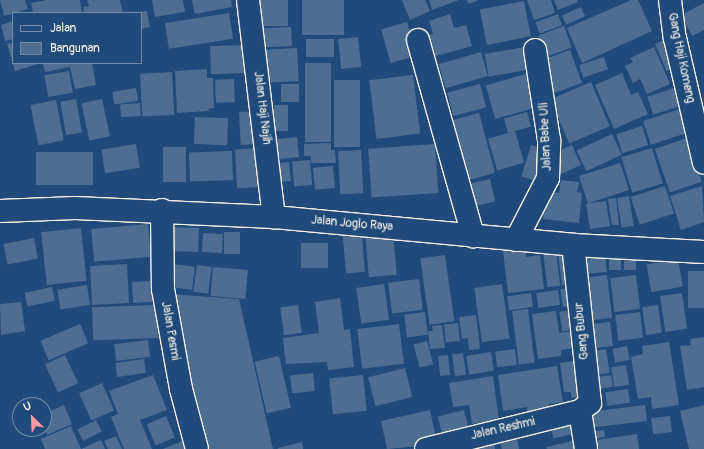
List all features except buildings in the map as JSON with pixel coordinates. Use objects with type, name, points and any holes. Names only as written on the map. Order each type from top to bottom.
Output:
[{"type":"street","name":"Jalan Haji Najih","points":[[248,0],[274,217]]},
{"type":"street","name":"Gang Haji Komeng","points":[[670,0],[675,38],[704,163]]},
{"type":"street","points":[[418,40],[473,236]]},
{"type":"street","name":"Jalan Babe Uli","points":[[516,240],[548,178],[549,140],[535,50]]},
{"type":"street","name":"Jalan Joglo Raya","points":[[0,211],[76,208],[162,210],[274,217],[573,245],[704,252]]},
{"type":"street","name":"Jalan Pesmi","points":[[162,210],[163,289],[181,389],[197,449]]},
{"type":"street","name":"Gang Bubur","points":[[573,245],[590,403],[580,411]]},
{"type":"street","points":[[580,411],[586,449]]},
{"type":"street","name":"Jalan Reshmi","points":[[429,449],[473,436],[580,411]]}]
